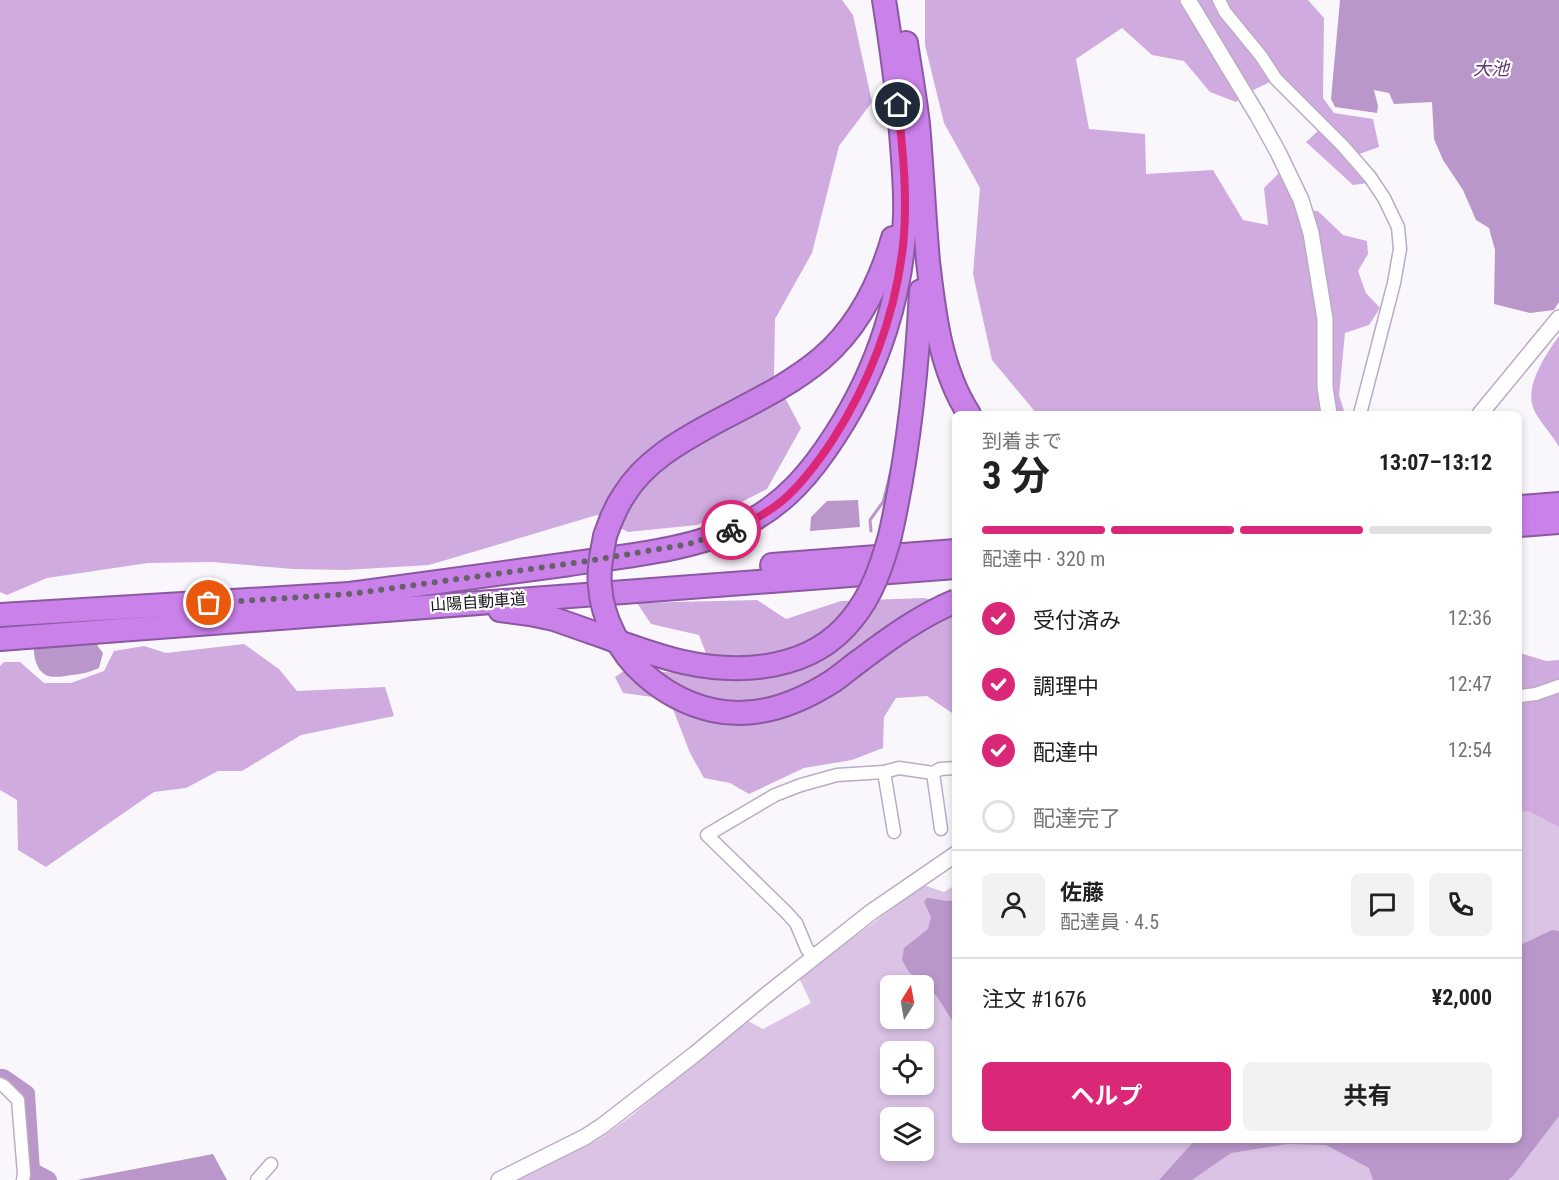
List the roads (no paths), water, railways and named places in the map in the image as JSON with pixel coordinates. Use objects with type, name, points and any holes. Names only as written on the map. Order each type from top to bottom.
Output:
[{"type":"highway","points":[[351,594],[588,561],[689,544],[742,526],[783,500],[804,479],[859,395],[884,335],[899,277],[905,216],[903,156],[895,70],[884,0]]},
{"type":"highway","points":[[898,0],[917,123],[923,206],[936,322],[952,380],[967,411]]},
{"type":"highway","points":[[903,156],[898,214],[885,266],[872,294],[858,316],[842,338],[822,358],[801,374],[688,438],[663,454],[641,473],[625,493],[604,536],[600,587],[604,609],[624,652],[656,685],[697,706],[721,712],[742,713],[788,705],[834,680],[892,638],[952,603]]},
{"type":"highway","points":[[472,603],[502,611],[554,619],[651,653],[709,666],[752,668],[772,666],[813,651],[839,633],[852,619],[872,588],[883,563],[899,496],[918,341],[923,206]]},
{"type":"highway","points":[[1522,507],[1559,504]]},
{"type":"highway","points":[[1522,525],[1559,522]]},
{"type":"highway","name":"山陽自動車道","points":[[10,615],[561,581],[952,551]]},
{"type":"highway","name":"山陽自動車道","points":[[10,638],[952,567]]},
{"type":"street","points":[[1188,0],[1258,116],[1301,200],[1311,233],[1325,319],[1325,387],[1329,411]]},
{"type":"street","points":[[1218,0],[1276,79],[1343,146],[1370,177],[1384,198],[1398,227],[1400,249],[1394,283],[1361,411]]},
{"type":"street","points":[[1482,411],[1559,318]]},
{"type":"street","points":[[1522,696],[1536,694],[1559,686]]},
{"type":"street","points":[[814,957],[807,949],[796,923],[707,835],[775,795],[837,775],[884,772],[899,768],[933,772],[952,768]]},
{"type":"street","points":[[884,772],[894,832]]},
{"type":"street","points":[[933,772],[941,829]]},
{"type":"street","points":[[499,1180],[585,1137],[602,1126],[870,913],[952,857]]},
{"type":"street","points":[[0,1084],[18,1100],[24,1166],[23,1180]]},
{"type":"street","points":[[258,1180],[271,1164]]},
{"type":"water","name":"大池","points":[[1340,0],[1559,0],[1559,302],[1554,310],[1530,313],[1494,304],[1495,250],[1489,228],[1476,220],[1463,190],[1443,160],[1434,139],[1432,102],[1394,104],[1389,93],[1374,90],[1378,106],[1377,113],[1335,107],[1331,99]]},
{"type":"water","points":[[858,500],[860,527],[810,531],[811,517],[827,501]]},
{"type":"water","points":[[50,601],[74,614],[103,653],[99,668],[54,677],[48,676],[38,667],[34,653],[36,624],[45,602]]},
{"type":"water","points":[[927,898],[952,900],[952,1020],[934,993],[934,975],[913,975],[902,960],[904,948],[928,929],[931,917],[924,902]]},
{"type":"water","points":[[1552,930],[1559,931],[1559,1116],[1508,1180],[1373,1180],[1369,1168],[1326,1145],[1288,1144],[1231,1153],[1192,1180],[1159,1180],[1192,1143],[1522,1143],[1522,944]]},
{"type":"water","points":[[213,1154],[227,1180],[77,1180]]},
{"type":"waterway","points":[[871,531],[870,520],[883,502],[893,463]]},
{"type":"waterway","points":[[0,1078],[26,1094],[31,1171],[48,1180]]}]
